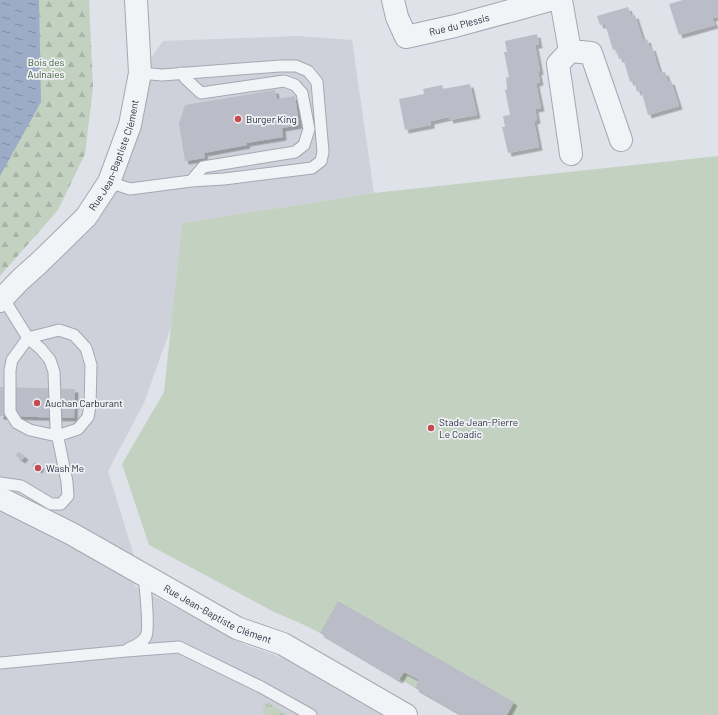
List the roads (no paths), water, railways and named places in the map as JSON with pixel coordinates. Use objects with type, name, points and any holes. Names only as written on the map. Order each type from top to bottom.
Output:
[{"type":"street","name":"Rue Jean-Baptiste Clément","points":[[1,298],[86,217],[109,182],[130,125],[140,73],[136,0]]},
{"type":"street","name":"Rue du Plessis","points":[[393,0],[397,17],[406,37],[455,26],[550,0]]},
{"type":"street","points":[[561,0],[570,51]]},
{"type":"street","points":[[570,51],[591,53],[621,140]]},
{"type":"street","points":[[570,51],[558,64],[572,154]]},
{"type":"street","name":"Rue Jean-Baptiste Clément","points":[[0,488],[28,513]]},
{"type":"street","name":"Rue Jean-Baptiste Clément","points":[[0,498],[72,534],[237,628],[283,644],[406,715]]},
{"type":"lane","points":[[109,182],[130,189],[312,168],[321,161],[323,152],[317,82],[308,71],[296,66],[280,66],[162,75],[140,73]]},
{"type":"lane","points":[[181,73],[201,93],[284,81],[295,85],[302,93],[309,129],[304,145],[295,152],[203,167],[191,181]]},
{"type":"lane","points":[[0,483],[21,486],[51,504],[61,504],[68,496],[67,482],[57,436],[54,372],[50,360],[41,349],[28,338],[1,298]]},
{"type":"lane","points":[[59,330],[74,335],[86,348],[91,365],[90,406],[88,417],[78,429],[57,436],[30,430],[17,423],[10,412],[10,370],[12,360],[28,338],[59,330]]},
{"type":"lane","points":[[126,651],[142,642],[147,635],[144,575]]},
{"type":"lane","points":[[0,663],[179,647],[261,687],[311,715]]},
{"type":"water","points":[[0,0],[39,0],[41,102],[0,176]]},
{"type":"place","name":"Burger King","points":[[238,119]]},
{"type":"place","name":"Auchan Carburant","points":[[37,403]]},
{"type":"place","name":"Stade Jean-Pierre Le Coadic","points":[[431,428]]},
{"type":"place","name":"Wash Me","points":[[38,468]]},
{"type":"park label","name":"Bois des Aulnaies","points":[[46,68]]}]
